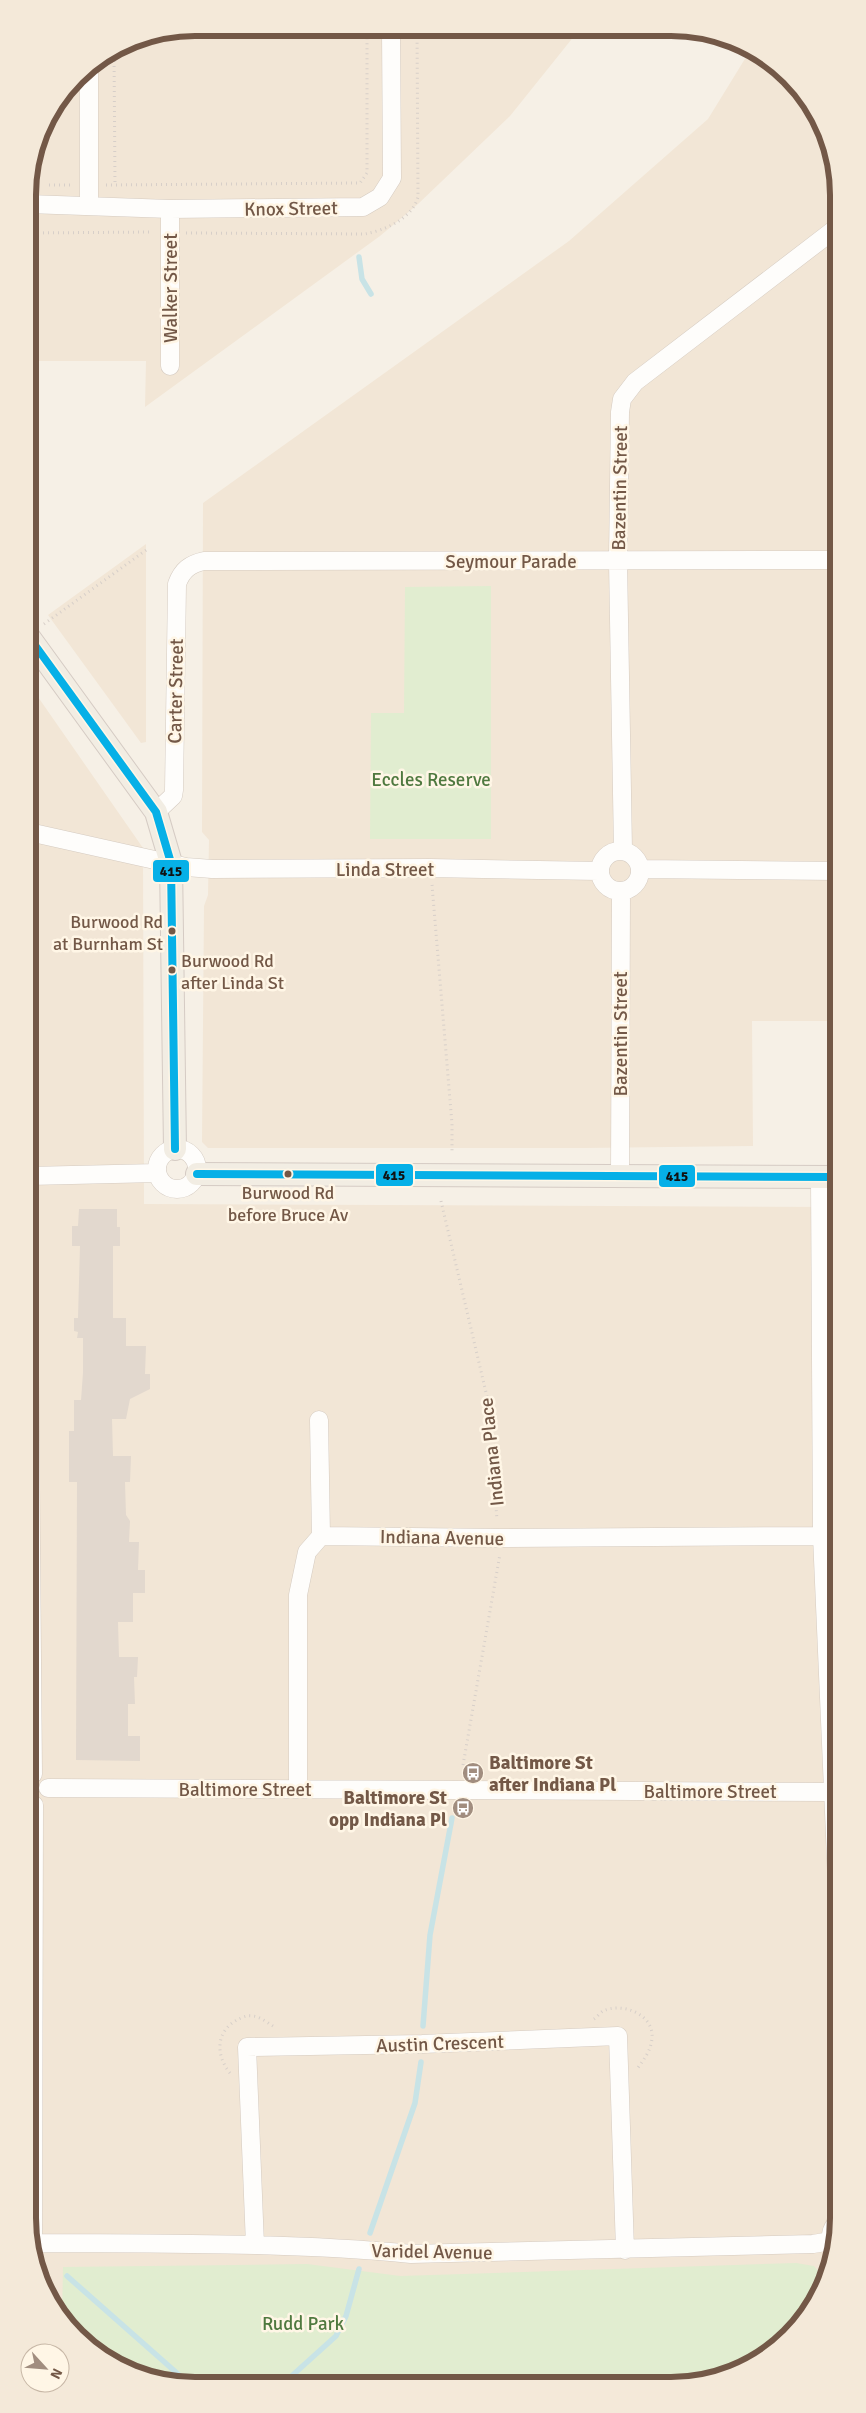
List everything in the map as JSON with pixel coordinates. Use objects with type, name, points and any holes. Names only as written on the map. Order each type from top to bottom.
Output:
[{"type":"main road","points":[[37,636],[156,812],[171,863],[175,1149]]},
{"type":"main road","points":[[197,1174],[828,1178]]},
{"type":"street","name":"Knox Street","points":[[37,204],[89,204],[170,209],[362,207],[380,198],[392,178],[391,37]]},
{"type":"street","points":[[89,77],[89,204]]},
{"type":"street","name":"Walker Street","points":[[170,209],[170,366]]},
{"type":"street","name":"Bazentin Street","points":[[623,850],[618,561],[620,412],[622,399],[627,390],[830,238]]},
{"type":"street","name":"Seymour Parade","points":[[187,567],[204,561],[830,560]]},
{"type":"street","name":"Carter Street","points":[[156,812],[173,796],[174,790],[176,591],[180,575],[187,567]]},
{"type":"street","name":"Linda Street","points":[[37,834],[171,863],[212,869],[430,868],[599,871]]},
{"type":"street","points":[[623,850],[635,856],[641,869],[638,882],[627,890],[621,891],[609,888],[604,883],[599,871],[600,864],[607,855],[623,850]]},
{"type":"street","points":[[641,869],[830,871]]},
{"type":"street","name":"Bazentin Street","points":[[620,1177],[621,891]]},
{"type":"street","points":[[175,1149],[187,1151],[196,1160],[197,1174],[191,1185],[178,1190],[166,1187],[161,1182],[157,1173],[161,1156],[175,1149]]},
{"type":"street","points":[[37,1176],[157,1173]]},
{"type":"street","points":[[828,1178],[822,1536],[829,1722]]},
{"type":"street","points":[[298,1790],[298,1595],[307,1552],[321,1536],[319,1420]]},
{"type":"street","name":"Indiana Avenue","points":[[321,1536],[499,1538],[822,1536]]},
{"type":"street","points":[[36,1777],[45,1780],[48,1788],[46,1798],[36,1803]]},
{"type":"street","name":"Baltimore Street","points":[[48,1788],[829,1792]]},
{"type":"street","name":"Austin Crescent","points":[[255,2245],[247,2047],[422,2044],[618,2036],[626,2250]]},
{"type":"street","name":"Varidel Avenue","points":[[39,2250],[255,2245],[348,2248],[411,2254],[827,2244]]},
{"type":"path","points":[[45,185],[360,183],[367,173],[367,37]]},
{"type":"path","points":[[114,59],[115,185]]},
{"type":"path","points":[[37,630],[148,548]]},
{"type":"path","points":[[430,868],[452,1124],[452,1153]]},
{"type":"path","name":"Indiana Place","points":[[441,1201],[488,1401],[500,1559],[463,1765]]},
{"type":"path","points":[[590,2023],[603,2012],[615,2008],[628,2008],[646,2018],[652,2029],[651,2045],[636,2075]]},
{"type":"path","points":[[232,2075],[223,2065],[219,2044],[228,2026],[243,2017],[252,2016],[280,2030]]},
{"type":"shaded area","points":[[574,36],[510,116],[418,204],[380,236],[145,407],[146,361],[37,361],[37,185],[39,164],[48,134],[63,107],[69,98],[98,69],[134,48],[164,39],[185,37]]},
{"type":"shaded area","points":[[747,56],[776,76],[797,98],[818,134],[827,164],[830,195],[830,1021],[752,1021],[753,1146],[208,1148],[202,1142],[204,906],[208,895],[209,840],[202,832],[203,503],[569,241],[708,119]]},
{"type":"shaded area","points":[[146,544],[146,742],[141,743],[48,615]]},
{"type":"shaded area","points":[[37,695],[143,848],[144,1204],[830,1207],[829,2228],[824,2259],[818,2279],[797,2315],[776,2337],[759,2350],[741,2360],[702,2374],[671,2377],[195,2377],[164,2374],[125,2360],[98,2344],[69,2315],[53,2288],[39,2249],[36,2218]]},
{"type":"green space","name":"Eccles Reserve","points":[[491,586],[491,839],[370,839],[371,713],[404,713],[405,587]]},
{"type":"green space","name":"Rudd Park","points":[[796,2263],[814,2266],[819,2275],[797,2315],[776,2337],[759,2350],[722,2368],[702,2374],[671,2377],[195,2377],[164,2374],[125,2360],[98,2344],[69,2315],[62,2305],[63,2267],[307,2264],[400,2276]]},
{"type":"building","points":[[79,1209],[117,1209],[117,1227],[120,1227],[120,1246],[113,1246],[113,1318],[126,1318],[126,1346],[146,1346],[145,1374],[150,1374],[150,1389],[130,1399],[126,1419],[112,1419],[113,1456],[131,1456],[130,1482],[125,1482],[126,1515],[130,1521],[129,1542],[139,1542],[138,1570],[145,1570],[145,1593],[133,1593],[133,1622],[118,1622],[119,1657],[138,1657],[137,1677],[134,1677],[135,1704],[128,1704],[128,1736],[140,1736],[140,1761],[76,1760],[77,1482],[69,1482],[69,1431],[74,1431],[74,1400],[81,1400],[83,1373],[83,1338],[77,1338],[78,1332],[74,1331],[74,1318],[78,1318],[80,1246],[72,1246],[72,1226],[78,1226]]},
{"type":"waterway","points":[[359,257],[362,279],[371,294]]},
{"type":"waterway","points":[[423,2026],[430,1935],[452,1818]]},
{"type":"waterway","points":[[370,2233],[415,2103],[421,2062]]},
{"type":"waterway","points":[[291,2377],[336,2336],[346,2316],[359,2269]]},
{"type":"waterway","points":[[67,2276],[180,2375]]},
{"type":"transit line","name":"415","points":[[37,648],[156,812],[171,863],[175,1149]]},
{"type":"transit line","name":"415","points":[[197,1174],[830,1177]]},
{"type":"place","name":"Burwood Rd at Burnham St","points":[[172,931]]},
{"type":"place","name":"Burwood Rd after Linda St","points":[[172,970]]},
{"type":"place","name":"Burwood Rd before Bruce Av","points":[[288,1174]]},
{"type":"place","name":"Baltimore St after Indiana Pl","points":[[473,1773]]},
{"type":"place","name":"Baltimore St opp Indiana Pl","points":[[463,1808]]}]
